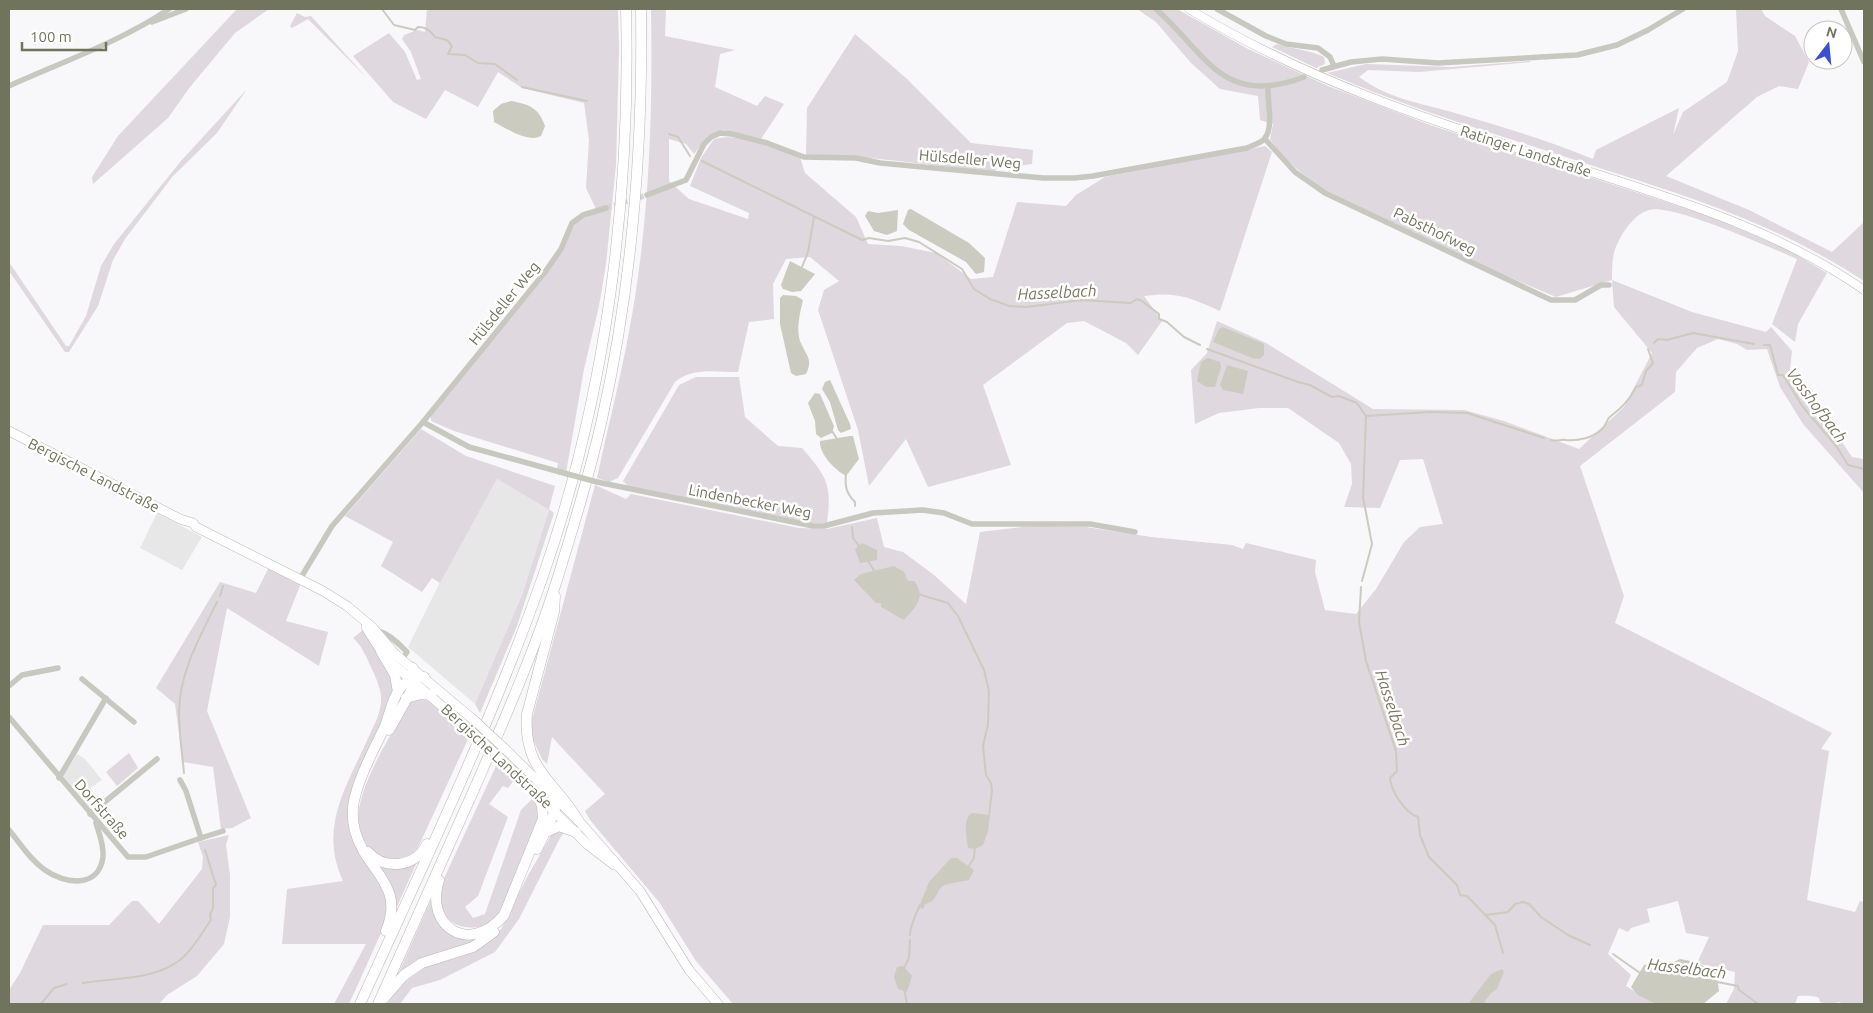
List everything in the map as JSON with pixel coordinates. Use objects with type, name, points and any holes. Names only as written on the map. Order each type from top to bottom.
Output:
[{"type":"highway","points":[[360,1004],[507,672],[531,609],[562,515],[588,417],[604,331],[618,230],[624,160],[626,9]]},
{"type":"highway","points":[[378,1004],[509,706],[557,581],[602,420],[618,333],[634,200],[641,90],[640,9]]},
{"type":"highway","points":[[557,581],[554,612],[527,714],[526,730],[531,755],[538,768],[578,820]]},
{"type":"highway","points":[[383,653],[395,675],[402,695],[363,783],[356,811],[357,828],[365,847],[372,856],[391,864],[408,862],[416,857],[424,849],[430,836],[439,827]]},
{"type":"highway","points":[[374,974],[372,963],[389,924],[391,898],[384,880],[364,853],[357,839],[353,823],[353,806],[358,786],[402,695],[416,676]]},
{"type":"highway","points":[[402,695],[431,695]]},
{"type":"highway","points":[[453,836],[436,888],[437,911],[445,923],[456,932],[468,935],[480,934],[490,929],[504,915],[542,819],[543,809],[537,793]]},
{"type":"highway","points":[[378,1004],[404,976],[422,964],[473,947],[499,929],[555,811],[554,798]]},
{"type":"highway","points":[[544,834],[550,828],[559,826],[576,832]]},
{"type":"main road","name":"Ratinger Landstraße","points":[[1189,9],[1267,53],[1365,96],[1441,124],[1669,198],[1757,230],[1818,261],[1864,290]]},
{"type":"main road","name":"Bergische Landstraße","points":[[9,431],[180,519],[182,524],[188,527],[196,527],[300,579],[347,606],[365,622],[377,637],[402,659],[431,695],[537,793],[597,854],[620,869]]},
{"type":"main road","name":"Bergische Landstraße","points":[[377,637],[383,653],[476,721],[578,820],[647,900],[684,963],[718,1004]]},
{"type":"main road","points":[[383,653],[396,661],[402,659]]},
{"type":"street","points":[[9,86],[148,22],[169,9]]},
{"type":"street","points":[[148,22],[159,20],[186,9]]},
{"type":"street","points":[[1156,9],[1204,61],[1217,72],[1243,83],[1268,86],[1286,84],[1304,78]]},
{"type":"street","points":[[1217,9],[1266,36],[1286,44],[1318,48],[1330,57],[1334,66]]},
{"type":"street","points":[[1322,70],[1334,66],[1382,59],[1438,63],[1578,55],[1617,45],[1648,30],[1683,9]]},
{"type":"street","points":[[1841,9],[1864,62]]},
{"type":"street","points":[[1265,139],[1269,126],[1268,86]]},
{"type":"street","name":"Hülsdeller Weg","points":[[647,195],[686,180],[704,144],[711,137],[720,134],[732,134],[767,142],[808,157],[856,158],[880,163],[1061,179],[1093,176],[1247,148],[1265,139]]},
{"type":"street","name":"Pabsthofweg","points":[[1265,139],[1295,172],[1325,193],[1552,300],[1575,300],[1601,285],[1609,285]]},
{"type":"street","name":"Hülsdeller Weg","points":[[300,579],[332,526],[423,422],[545,272],[561,249],[572,223],[583,215],[606,208]]},
{"type":"street","name":"Lindenbecker Weg","points":[[423,422],[469,447],[597,482],[813,526],[824,526],[872,512],[923,510],[944,513],[972,524],[1090,524],[1135,532]]},
{"type":"street","points":[[9,686],[22,675],[44,667],[58,668]]},
{"type":"street","points":[[82,679],[134,722]]},
{"type":"street","points":[[60,778],[106,698]]},
{"type":"street","name":"Dorfstraße","points":[[9,718],[125,855],[132,859],[146,857],[223,831]]},
{"type":"street","points":[[9,830],[38,866],[60,878],[79,882],[94,874],[103,856],[92,816],[157,759]]},
{"type":"street","points":[[180,780],[186,791],[201,838]]},
{"type":"shaded area","points":[[237,9],[269,9],[235,33],[190,87],[168,118],[93,184],[92,177],[118,136]]},
{"type":"shaded area","points":[[427,9],[618,9],[619,49],[616,165],[606,264],[599,306],[584,369],[566,473],[557,469],[558,463],[454,431],[431,421],[431,416],[547,273],[575,223],[580,219],[606,210],[596,209],[586,188],[589,140],[584,103],[522,88],[498,72],[478,107],[445,90],[426,119],[393,102],[353,56],[389,33],[405,52],[417,80],[421,79],[411,52],[402,39],[404,35],[417,30],[425,32]]},
{"type":"shaded area","points":[[651,9],[666,9],[665,36],[735,50],[720,54],[715,87],[757,106],[765,96],[784,104],[761,139],[723,130],[708,136],[694,154],[686,144],[669,139],[669,181],[689,199],[748,219],[749,213],[690,186],[701,158],[714,139],[736,137],[758,142],[800,157],[805,173],[856,217],[868,244],[901,246],[936,253],[971,279],[993,277],[1017,202],[1066,206],[1076,195],[1105,177],[1265,146],[1272,152],[1220,311],[1201,302],[1175,295],[1144,296],[1162,321],[1138,355],[1126,343],[1084,321],[1067,323],[983,385],[1011,465],[928,487],[906,439],[869,486],[858,430],[818,310],[824,290],[839,281],[810,257],[786,259],[773,284],[774,319],[749,322],[738,372],[697,372],[682,377],[675,382],[618,478],[609,482],[597,478],[624,355],[641,256],[650,132]]},
{"type":"shaded area","points":[[1137,9],[1177,9],[1248,49],[1328,86],[1430,125],[1712,217],[1768,238],[1827,273],[1798,324],[1795,342],[1772,324],[1797,259],[1745,237],[1678,213],[1649,210],[1643,212],[1632,221],[1619,241],[1613,256],[1612,280],[1556,297],[1490,269],[1323,189],[1294,166],[1275,147],[1270,139],[1273,124],[1260,120],[1258,96],[1220,89],[1191,63],[1156,22]]},
{"type":"shaded area","points":[[1736,9],[1761,9],[1765,16],[1795,36],[1803,51],[1803,70],[1806,70],[1798,89],[1779,86],[1757,97],[1666,176],[1749,210],[1832,252],[1864,222],[1864,281],[1802,245],[1741,217],[1644,182],[1431,113],[1327,73],[1366,64],[1451,67],[1529,61],[1531,62],[1419,72],[1368,70],[1359,77],[1394,96],[1525,134],[1593,159],[1596,150],[1679,108],[1673,135],[1683,112],[1727,82],[1738,51]]},
{"type":"shaded area","points":[[297,13],[305,17],[311,16],[366,77],[308,19],[292,28],[290,26]]},
{"type":"shaded area","points":[[855,34],[906,78],[971,143],[1033,150],[1032,164],[1011,167],[998,165],[995,172],[877,159],[806,155],[807,108]]},
{"type":"shaded area","points":[[1277,44],[1324,57],[1325,64],[1316,68],[1272,47]]},
{"type":"shaded area","points":[[247,89],[217,133],[173,176],[125,239],[113,260],[98,306],[69,352],[65,352],[9,271],[9,262],[66,346],[69,346],[86,316],[101,266],[114,244],[181,161]]},
{"type":"shaded area","points":[[1612,280],[1692,312],[1766,332],[1771,327],[1792,351],[1789,379],[1797,380],[1813,392],[1810,409],[1836,433],[1852,457],[1864,459],[1864,493],[1803,424],[1780,387],[1767,349],[1747,350],[1737,344],[1718,339],[1697,348],[1676,372],[1675,392],[1580,466],[1624,596],[1615,623],[1832,733],[1821,749],[1829,751],[1807,900],[1855,912],[1860,901],[1864,902],[1864,1004],[1842,1004],[1840,1002],[1829,1004],[1820,1002],[1819,998],[1816,997],[1798,996],[1795,1004],[1726,1004],[1734,989],[1735,972],[1697,963],[1709,937],[1686,933],[1678,901],[1647,909],[1650,922],[1631,928],[1628,932],[1619,928],[1608,954],[1631,975],[1626,986],[1656,1004],[733,1004],[696,961],[659,902],[590,820],[585,811],[605,794],[552,737],[547,764],[542,759],[529,731],[595,485],[626,499],[631,494],[799,528],[827,529],[877,518],[884,547],[903,552],[934,575],[966,604],[980,532],[1032,526],[1086,527],[1151,537],[1232,545],[1243,549],[1246,543],[1316,560],[1315,572],[1325,610],[1356,614],[1376,589],[1404,542],[1420,527],[1443,524],[1423,459],[1400,460],[1380,508],[1344,507],[1352,484],[1351,464],[1339,443],[1288,408],[1259,408],[1219,413],[1195,424],[1191,370],[1207,353],[1217,321],[1266,343],[1373,409],[1464,410],[1504,421],[1579,449],[1624,407],[1652,353],[1614,307]]},
{"type":"shaded area","points":[[696,377],[739,377],[745,417],[778,446],[802,448],[822,474],[826,482],[829,499],[827,523],[800,523],[629,487],[623,481],[679,385]]},
{"type":"shaded area","points":[[421,429],[466,456],[555,486],[549,509],[554,513],[517,626],[480,713],[475,704],[522,595],[549,510],[497,479],[440,583],[432,578],[422,592],[381,566],[393,542],[345,516]]},
{"type":"shaded area","points":[[497,479],[549,510],[522,595],[475,704],[408,647],[444,574]]},
{"type":"shaded area","points":[[157,513],[202,537],[182,570],[140,548]]},
{"type":"shaded area","points":[[269,567],[301,583],[286,621],[328,632],[319,666],[227,608],[207,711],[251,818],[232,828],[221,829],[213,767],[183,762],[175,704],[156,688],[220,582],[256,593]]},
{"type":"shaded area","points":[[364,629],[383,658],[396,689],[350,813],[387,902],[386,922],[349,1004],[334,1004],[366,944],[282,944],[287,889],[343,881],[336,861],[333,843],[334,825],[338,807],[376,722],[381,701],[380,689],[364,651],[353,638]]},
{"type":"shaded area","points":[[416,698],[424,699],[438,707],[469,737],[416,852],[405,857],[390,859],[374,852],[362,839],[358,821],[361,801],[368,779],[390,736],[409,704]]},
{"type":"shaded area","points":[[129,753],[138,768],[117,786],[106,772]]},
{"type":"shaded area","points":[[77,754],[85,759],[102,780],[80,795],[63,776]]},
{"type":"shaded area","points":[[497,764],[515,779],[508,788],[503,786],[489,804],[508,817],[478,896],[465,907],[473,918],[485,914],[521,810],[533,798],[540,813],[508,898],[492,924],[477,927],[462,926],[449,920],[444,914],[440,902],[440,887]]},
{"type":"shaded area","points":[[566,830],[560,838],[519,919],[495,952],[440,980],[412,988],[400,1004],[387,1004],[399,986],[425,967],[463,956],[490,940],[501,929],[526,879],[554,831]]},
{"type":"shaded area","points":[[229,835],[226,845],[230,875],[230,917],[224,944],[197,976],[167,995],[159,1004],[9,1004],[9,990],[20,973],[43,925],[109,925],[132,901],[138,901],[159,924],[202,869],[203,857],[198,842]]},
{"type":"shaded area","points":[[418,860],[394,913],[375,862]]},
{"type":"shaded area","points":[[431,900],[437,920],[446,930],[460,935],[480,938],[396,979]]},
{"type":"water","points":[[511,101],[528,105],[540,115],[545,126],[541,136],[530,138],[494,122],[493,111],[501,104]]},
{"type":"water","points":[[911,209],[969,243],[985,258],[984,272],[976,274],[966,262],[909,230],[903,224],[908,210]]},
{"type":"water","points":[[898,210],[897,231],[887,235],[874,231],[865,216],[868,211],[878,213]]},
{"type":"water","points":[[790,261],[815,274],[801,291],[792,292],[783,289],[781,285]]},
{"type":"water","points":[[783,295],[796,296],[803,300],[798,331],[800,341],[809,360],[806,374],[796,376],[791,373],[780,324],[780,298]]},
{"type":"water","points":[[1223,327],[1264,344],[1264,355],[1260,359],[1252,358],[1213,342],[1219,329]]},
{"type":"water","points":[[1208,358],[1220,362],[1221,367],[1215,387],[1206,387],[1197,381],[1201,362]]},
{"type":"water","points":[[1227,365],[1248,371],[1243,394],[1223,390],[1220,385]]},
{"type":"water","points":[[830,380],[850,424],[851,429],[841,433],[838,430],[830,402],[822,389],[825,382]]},
{"type":"water","points":[[815,393],[820,394],[834,426],[832,433],[821,438],[816,434],[815,421],[808,403]]},
{"type":"water","points":[[853,436],[859,459],[846,476],[837,470],[825,456],[820,446],[820,441]]},
{"type":"water","points":[[862,543],[877,550],[877,560],[860,563],[855,549]]},
{"type":"water","points":[[894,566],[904,572],[908,581],[914,581],[919,592],[918,602],[904,620],[881,607],[881,603],[876,603],[854,580],[861,574]]},
{"type":"water","points":[[972,813],[990,815],[988,831],[983,845],[975,849],[968,848],[966,834],[967,820]]},
{"type":"water","points":[[951,858],[957,858],[974,870],[969,880],[945,885],[933,900],[925,904],[923,909],[919,907],[929,882]]},
{"type":"water","points":[[1680,959],[1697,962],[1708,969],[1720,972],[1717,977],[1719,991],[1703,1004],[1656,1004],[1638,995],[1631,987],[1644,965],[1650,963],[1664,967]]},
{"type":"water","points":[[903,966],[912,976],[907,992],[898,989],[894,977],[897,967]]},
{"type":"water","points":[[1502,969],[1504,972],[1497,989],[1491,993],[1483,1004],[1468,1004],[1491,974]]},
{"type":"waterway","name":"Hasselbach","points":[[382,9],[394,25],[415,30],[418,27],[424,28],[435,37],[447,40],[452,46],[448,54],[465,55],[478,63],[495,64],[517,80]]},
{"type":"waterway","name":"Hasselbach","points":[[522,87],[587,101]]},
{"type":"waterway","name":"Hasselbach","points":[[669,134],[678,137],[690,156]]},
{"type":"waterway","name":"Hasselbach","points":[[702,161],[862,240],[869,238],[888,241],[905,238],[919,242],[962,269],[974,289],[990,299],[1009,306],[1027,307],[1081,300],[1131,303],[1137,299],[1159,314],[1159,319],[1167,322],[1184,337],[1200,345]]},
{"type":"waterway","points":[[802,267],[808,252],[814,217]]},
{"type":"waterway","name":"Vosshofbach","points":[[1654,343],[1658,339],[1667,340],[1693,333],[1754,344]]},
{"type":"waterway","name":"Vosshofbach","points":[[1764,345],[1770,345],[1778,375],[1783,375],[1803,407],[1837,447],[1848,465],[1864,469]]},
{"type":"waterway","name":"Hasselbach","points":[[1207,349],[1310,385],[1332,397],[1339,396],[1357,403],[1366,416],[1363,497],[1372,544],[1362,581]]},
{"type":"waterway","name":"Vosshofbach","points":[[1551,440],[1571,440],[1590,437],[1602,429],[1609,417],[1622,407],[1636,387],[1642,385],[1646,371],[1653,363],[1648,349]]},
{"type":"waterway","name":"Vosshofbach","points":[[1366,416],[1430,412],[1467,413],[1544,438]]},
{"type":"waterway","points":[[832,431],[837,439]]},
{"type":"waterway","points":[[846,473],[846,488],[855,502],[855,506]]},
{"type":"waterway","points":[[852,527],[853,538],[859,546]]},
{"type":"waterway","points":[[868,561],[875,572]]},
{"type":"waterway","points":[[220,596],[223,586]]},
{"type":"waterway","name":"Hasselbach","points":[[1361,587],[1359,622],[1366,661],[1396,751],[1397,771],[1390,778],[1393,789],[1408,811],[1418,817],[1420,835],[1429,857],[1457,885],[1460,895],[1467,896],[1495,925],[1503,953]]},
{"type":"waterway","points":[[918,594],[948,603],[958,616],[984,670],[989,691],[988,724],[983,746],[986,775],[991,783],[992,790],[989,816]]},
{"type":"waterway","points":[[184,773],[180,735],[180,696],[192,655],[217,602]]},
{"type":"waterway","points":[[969,866],[974,858],[975,847]]},
{"type":"waterway","points":[[83,983],[146,975],[170,967],[189,951],[211,920],[210,914],[213,909],[213,888],[216,885],[205,850]]},
{"type":"waterway","name":"Hasselbach","points":[[1486,915],[1508,912],[1515,904],[1523,902],[1529,904],[1541,917],[1568,935],[1590,945]]},
{"type":"waterway","points":[[910,935],[912,923],[920,905]]},
{"type":"waterway","points":[[904,968],[909,958],[910,940]]},
{"type":"waterway","name":"Hasselbach","points":[[1613,954],[1640,973]]},
{"type":"waterway","name":"Hasselbach","points":[[1717,982],[1738,986],[1739,990],[1758,1004]]},
{"type":"waterway","points":[[41,1004],[54,988],[67,984]]},
{"type":"waterway","points":[[904,989],[907,1004]]},
{"type":"tunnel","points":[[606,208],[647,195]]}]
